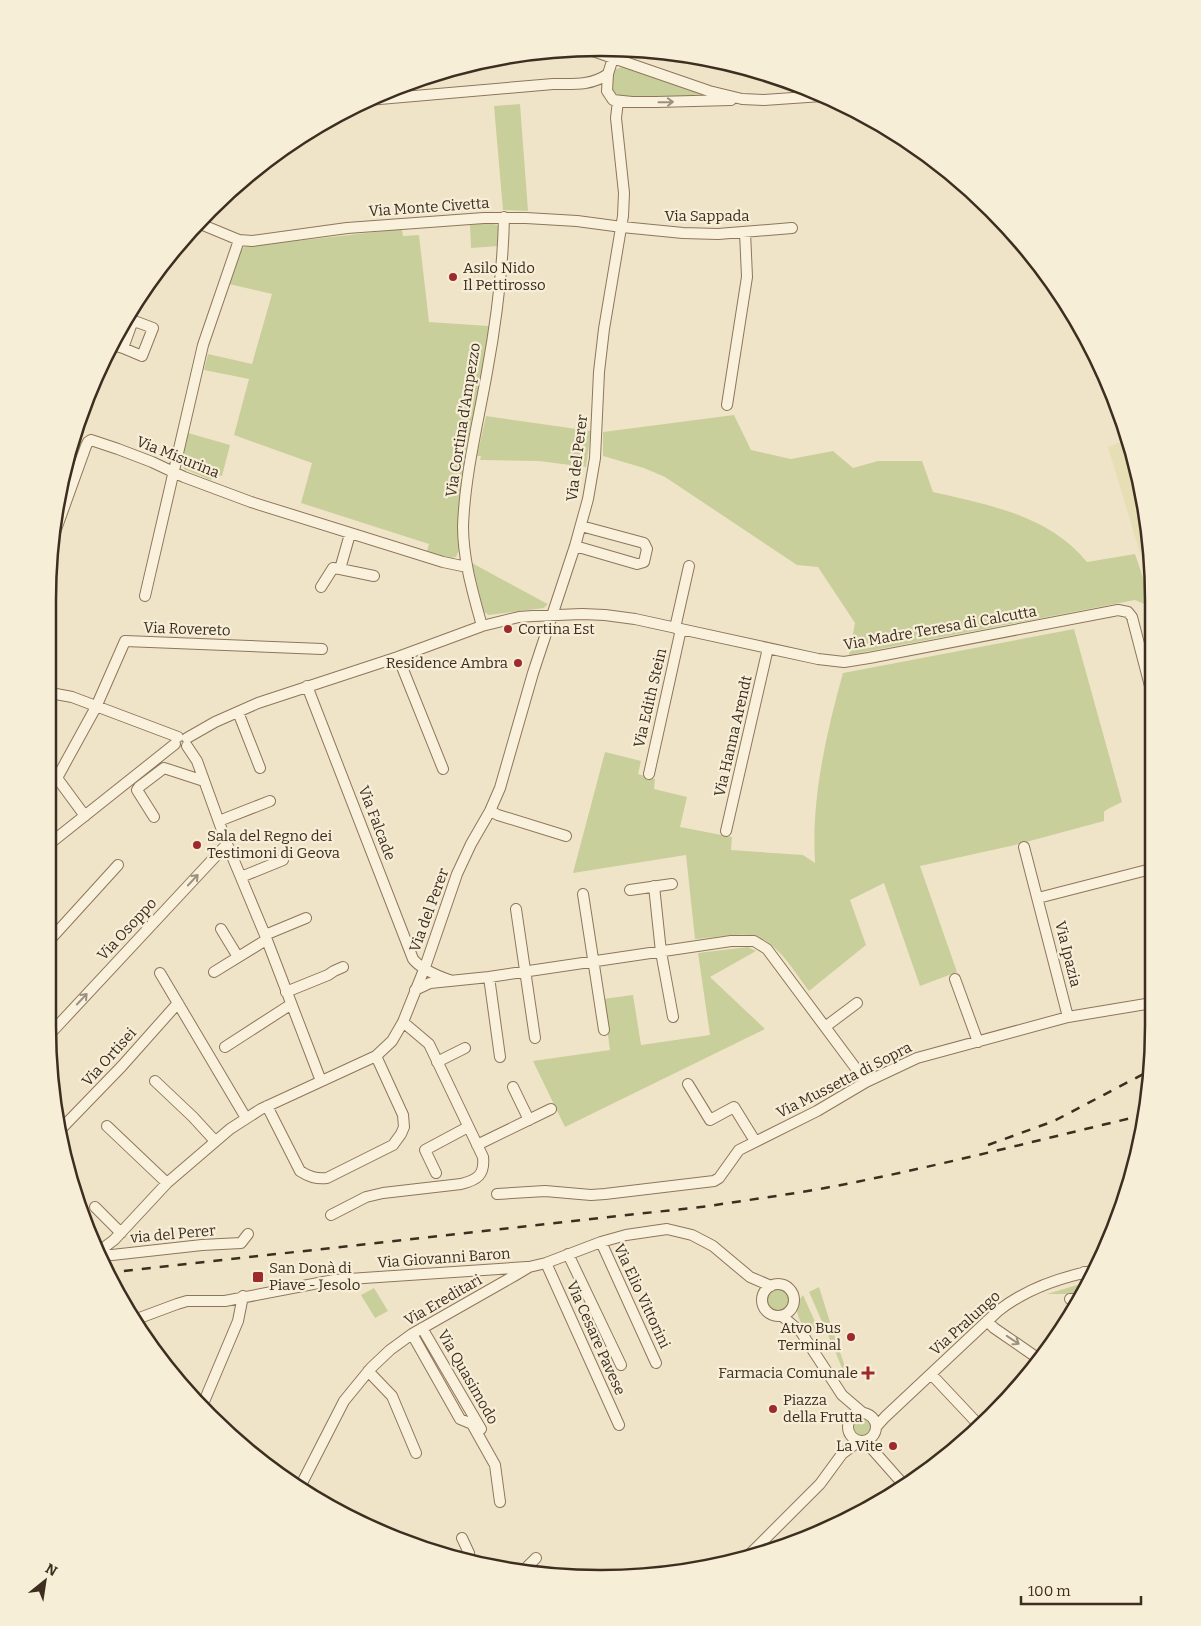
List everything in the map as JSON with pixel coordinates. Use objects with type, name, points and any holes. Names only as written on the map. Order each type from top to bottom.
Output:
[{"type":"street","points":[[608,56],[709,91],[742,99]]},
{"type":"street","name":"Via del Perer","points":[[104,1247],[121,1233],[167,1183],[216,1140],[246,1118],[268,1106],[376,1056],[392,1041],[403,1022],[457,874],[500,788],[526,695],[575,546],[592,483],[599,372],[604,329],[622,227],[624,193],[616,118],[608,74],[613,58]]},
{"type":"street","points":[[402,94],[553,84],[582,84],[599,80],[608,74]]},
{"type":"street","points":[[582,84],[612,97],[704,102],[807,97]]},
{"type":"street","name":"Via Monte Civetta","points":[[206,226],[239,240],[252,241],[373,225],[504,217],[577,221],[622,227]]},
{"type":"street","name":"Via Cortina d'Ampezzo","points":[[482,626],[467,567],[463,526],[471,450],[486,379],[500,277],[504,217]]},
{"type":"street","name":"Via Sappada","points":[[622,227],[683,233],[718,234],[792,228]]},
{"type":"street","points":[[727,406],[747,277],[745,232]]},
{"type":"street","points":[[145,596],[203,345],[239,240]]},
{"type":"street","name":"Via Misurina","points":[[65,504],[88,442],[92,440],[252,502],[350,534],[443,562],[467,567]]},
{"type":"street","points":[[575,546],[637,564],[644,562],[647,549],[644,543],[581,526]]},
{"type":"street","points":[[340,569],[350,534]]},
{"type":"street","name":"Via Edith Stein","points":[[648,774],[689,566]]},
{"type":"street","points":[[320,587],[333,568],[374,576]]},
{"type":"street","name":"Via Madre Teresa di Calcutta","points":[[552,615],[605,615],[652,622],[824,660],[844,662],[1118,610],[1128,612],[1132,618],[1145,667]]},
{"type":"street","points":[[56,839],[182,741],[238,712],[258,703],[398,657],[482,626],[519,617],[552,615]]},
{"type":"street","name":"Via Rovereto","points":[[57,778],[96,708],[125,641],[322,649]]},
{"type":"street","name":"Via Hanna Arendt","points":[[726,831],[768,648]]},
{"type":"street","points":[[398,657],[443,769]]},
{"type":"street","name":"Via Falcade","points":[[308,686],[413,959],[418,965],[424,966],[450,981]]},
{"type":"street","points":[[56,694],[64,695],[182,741],[197,761],[227,844],[266,937],[290,1005],[321,1081]]},
{"type":"street","points":[[238,712],[260,768]]},
{"type":"street","points":[[154,818],[137,790],[138,787],[164,768],[204,781]]},
{"type":"street","points":[[57,778],[86,816]]},
{"type":"street","points":[[219,821],[270,801]]},
{"type":"street","points":[[490,811],[566,836]]},
{"type":"street","name":"Via Osoppo","points":[[56,1027],[227,844]]},
{"type":"street","name":"Via Ipazia","points":[[1024,847],[1068,1018]]},
{"type":"street","points":[[241,877],[283,860]]},
{"type":"street","points":[[56,933],[118,865]]},
{"type":"street","points":[[1038,898],[1145,870]]},
{"type":"street","points":[[630,890],[672,884]]},
{"type":"street","points":[[654,886],[661,952],[673,1017]]},
{"type":"street","points":[[583,894],[604,1030]]},
{"type":"street","points":[[516,909],[535,1038]]},
{"type":"street","points":[[214,972],[266,937],[306,918]]},
{"type":"street","points":[[221,929],[238,957]]},
{"type":"street","points":[[415,990],[430,983],[525,972],[731,941],[747,941],[759,944],[768,950],[866,1082]]},
{"type":"street","points":[[286,992],[328,975],[343,966]]},
{"type":"street","points":[[160,973],[246,1118]]},
{"type":"street","points":[[489,976],[500,1056]]},
{"type":"street","points":[[956,978],[978,1042]]},
{"type":"street","name":"Via Ortisei","points":[[66,1124],[122,1066],[178,1003]]},
{"type":"street","points":[[825,1027],[857,1003]]},
{"type":"street","name":"Via Mussetta di Sopra","points":[[497,1194],[545,1191],[591,1195],[714,1181],[719,1178],[739,1150],[817,1111],[866,1082],[917,1058],[1068,1018],[1145,1004]]},
{"type":"street","points":[[225,1047],[290,1005]]},
{"type":"street","points":[[331,1215],[366,1197],[472,1181],[479,1176],[484,1165],[483,1157],[428,1044],[403,1022]]},
{"type":"street","points":[[437,1062],[464,1048]]},
{"type":"street","points":[[268,1106],[300,1171],[308,1176],[327,1178],[393,1146],[404,1127],[403,1115],[376,1056]]},
{"type":"street","points":[[156,1082],[216,1140]]},
{"type":"street","points":[[688,1084],[710,1120],[734,1107],[755,1141]]},
{"type":"street","points":[[513,1087],[529,1120]]},
{"type":"street","points":[[477,1145],[551,1109]]},
{"type":"street","points":[[107,1126],[167,1183]]},
{"type":"street","points":[[436,1173],[425,1150],[468,1127]]},
{"type":"street","points":[[95,1207],[121,1233]]},
{"type":"street","name":"Via Ereditari","points":[[303,1481],[344,1401],[368,1371],[390,1350],[412,1334],[529,1267],[546,1263],[600,1242],[654,1230],[667,1229],[692,1235],[713,1246],[750,1277],[770,1286],[782,1285],[790,1289],[794,1299],[792,1308],[801,1332],[842,1396],[849,1420]]},
{"type":"street","name":"via del Perer","points":[[107,1254],[112,1255],[202,1245],[241,1243],[248,1234]]},
{"type":"street","name":"Via Elio Vittorini","points":[[600,1242],[656,1363]]},
{"type":"street","points":[[568,1254],[621,1365]]},
{"type":"street","name":"Via Cesare Pavese","points":[[546,1263],[619,1425]]},
{"type":"street","name":"Via Giovanni Baron","points":[[141,1317],[187,1301],[225,1301],[243,1296],[334,1280],[529,1267]]},
{"type":"street","name":"Via Pralungo","points":[[757,1546],[820,1484],[842,1454],[874,1435],[876,1427],[885,1416],[1012,1300],[1027,1291],[1049,1282],[1084,1276]]},
{"type":"street","name":"Via Ereditari","points":[[750,1277],[768,1313],[774,1316],[782,1316],[801,1332]]},
{"type":"street","points":[[762,1298],[770,1286]]},
{"type":"street","points":[[205,1399],[238,1321],[243,1296]]},
{"type":"street","points":[[782,1316],[792,1308]]},
{"type":"street","points":[[987,1321],[1033,1355]]},
{"type":"street","name":"Via Quasimodo","points":[[422,1328],[488,1441]]},
{"type":"street","points":[[412,1334],[460,1419],[472,1424],[496,1465],[500,1502]]},
{"type":"street","points":[[368,1371],[392,1396],[416,1454]]},
{"type":"street","points":[[931,1374],[975,1420]]},
{"type":"street","name":"Via Ereditari","points":[[842,1396],[865,1413]]},
{"type":"street","name":"Via Pralungo","points":[[842,1454],[849,1420],[854,1415],[896,1407]]},
{"type":"street","points":[[865,1413],[874,1419],[876,1427]]},
{"type":"street","points":[[848,1432],[852,1438],[862,1441],[900,1480]]},
{"type":"street","points":[[462,1538],[469,1553]]},
{"type":"street","points":[[529,1565],[536,1558]]},
{"type":"shaded area","points":[[1121,442],[1134,494],[1144,567],[1108,447]]},
{"type":"green space","points":[[622,67],[706,96],[626,99],[613,95],[614,75],[616,69]]},
{"type":"green space","points":[[520,104],[528,211],[503,210],[494,106]]},
{"type":"green space","points":[[491,223],[501,229],[499,246],[471,248],[470,225]]},
{"type":"green space","points":[[402,229],[403,236],[419,235],[429,322],[489,326],[485,359],[465,453],[458,536],[460,548],[456,557],[451,558],[427,551],[429,544],[301,503],[312,463],[234,435],[249,379],[204,370],[208,354],[252,364],[272,294],[229,284],[241,250],[244,247]]},
{"type":"green space","points":[[734,415],[751,450],[791,459],[833,451],[853,468],[878,461],[922,461],[933,492],[996,507],[1036,523],[1054,533],[1071,546],[1087,562],[1135,554],[1144,582],[1145,604],[1135,600],[849,655],[855,623],[818,567],[797,565],[665,477],[644,468],[603,456],[603,432]]},
{"type":"green space","points":[[486,416],[591,431],[586,467],[539,461],[480,460],[481,456],[477,456]]},
{"type":"green space","points":[[188,433],[230,445],[222,476],[214,474],[211,480],[184,469],[182,464]]},
{"type":"green space","points":[[472,563],[548,604],[544,608],[489,615],[484,612]]},
{"type":"green space","points":[[1074,629],[1122,802],[1104,812],[1104,821],[1015,845],[920,866],[957,972],[920,986],[884,883],[850,900],[866,945],[809,991],[778,951],[762,939],[741,935],[695,939],[686,855],[573,873],[605,752],[641,761],[638,774],[655,779],[654,789],[687,797],[680,827],[732,837],[731,850],[803,855],[815,863],[815,815],[821,767],[843,673]]},
{"type":"green space","points":[[748,947],[756,951],[710,977],[765,1029],[565,1127],[533,1061],[610,1050],[603,999],[633,995],[641,1045],[710,1035],[698,953]]},
{"type":"green space","points":[[1079,1284],[1074,1294],[1047,1294]]},
{"type":"green space","points":[[819,1287],[836,1341],[831,1342],[809,1292]]},
{"type":"green space","points":[[374,1288],[388,1311],[375,1318],[361,1295]]},
{"type":"green space","points":[[779,1288],[784,1289],[790,1295],[790,1305],[784,1311],[779,1312],[774,1311],[768,1305],[767,1300],[768,1295],[774,1289]]},
{"type":"green space","points":[[803,1295],[817,1326],[809,1336],[800,1321],[797,1311],[799,1300]]},
{"type":"green space","points":[[837,1344],[847,1372],[844,1373],[833,1346]]},
{"type":"green space","points":[[859,1418],[867,1418],[872,1423],[870,1434],[859,1436],[854,1431],[854,1423]]},
{"type":"railway","points":[[988,1145],[1054,1121],[1143,1074]]},
{"type":"railway","points":[[115,1272],[709,1206],[825,1188],[905,1172],[1137,1117]]},
{"type":"place","name":"Asilo Nido Il Pettirosso","points":[[453,277]]},
{"type":"place","name":"Cortina Est","points":[[508,629]]},
{"type":"place","name":"Residence Ambra","points":[[518,663]]},
{"type":"place","name":"Sala del Regno dei Testimoni di Geova","points":[[197,845]]},
{"type":"place","name":"San Donà di Piave - Jesolo","points":[[258,1277]]},
{"type":"place","name":"Atvo Bus Terminal","points":[[851,1337]]},
{"type":"place","name":"Farmacia Comunale","points":[[868,1373]]},
{"type":"place","name":"Piazza della Frutta","points":[[773,1409]]},
{"type":"place","name":"La Vite","points":[[893,1446]]}]
